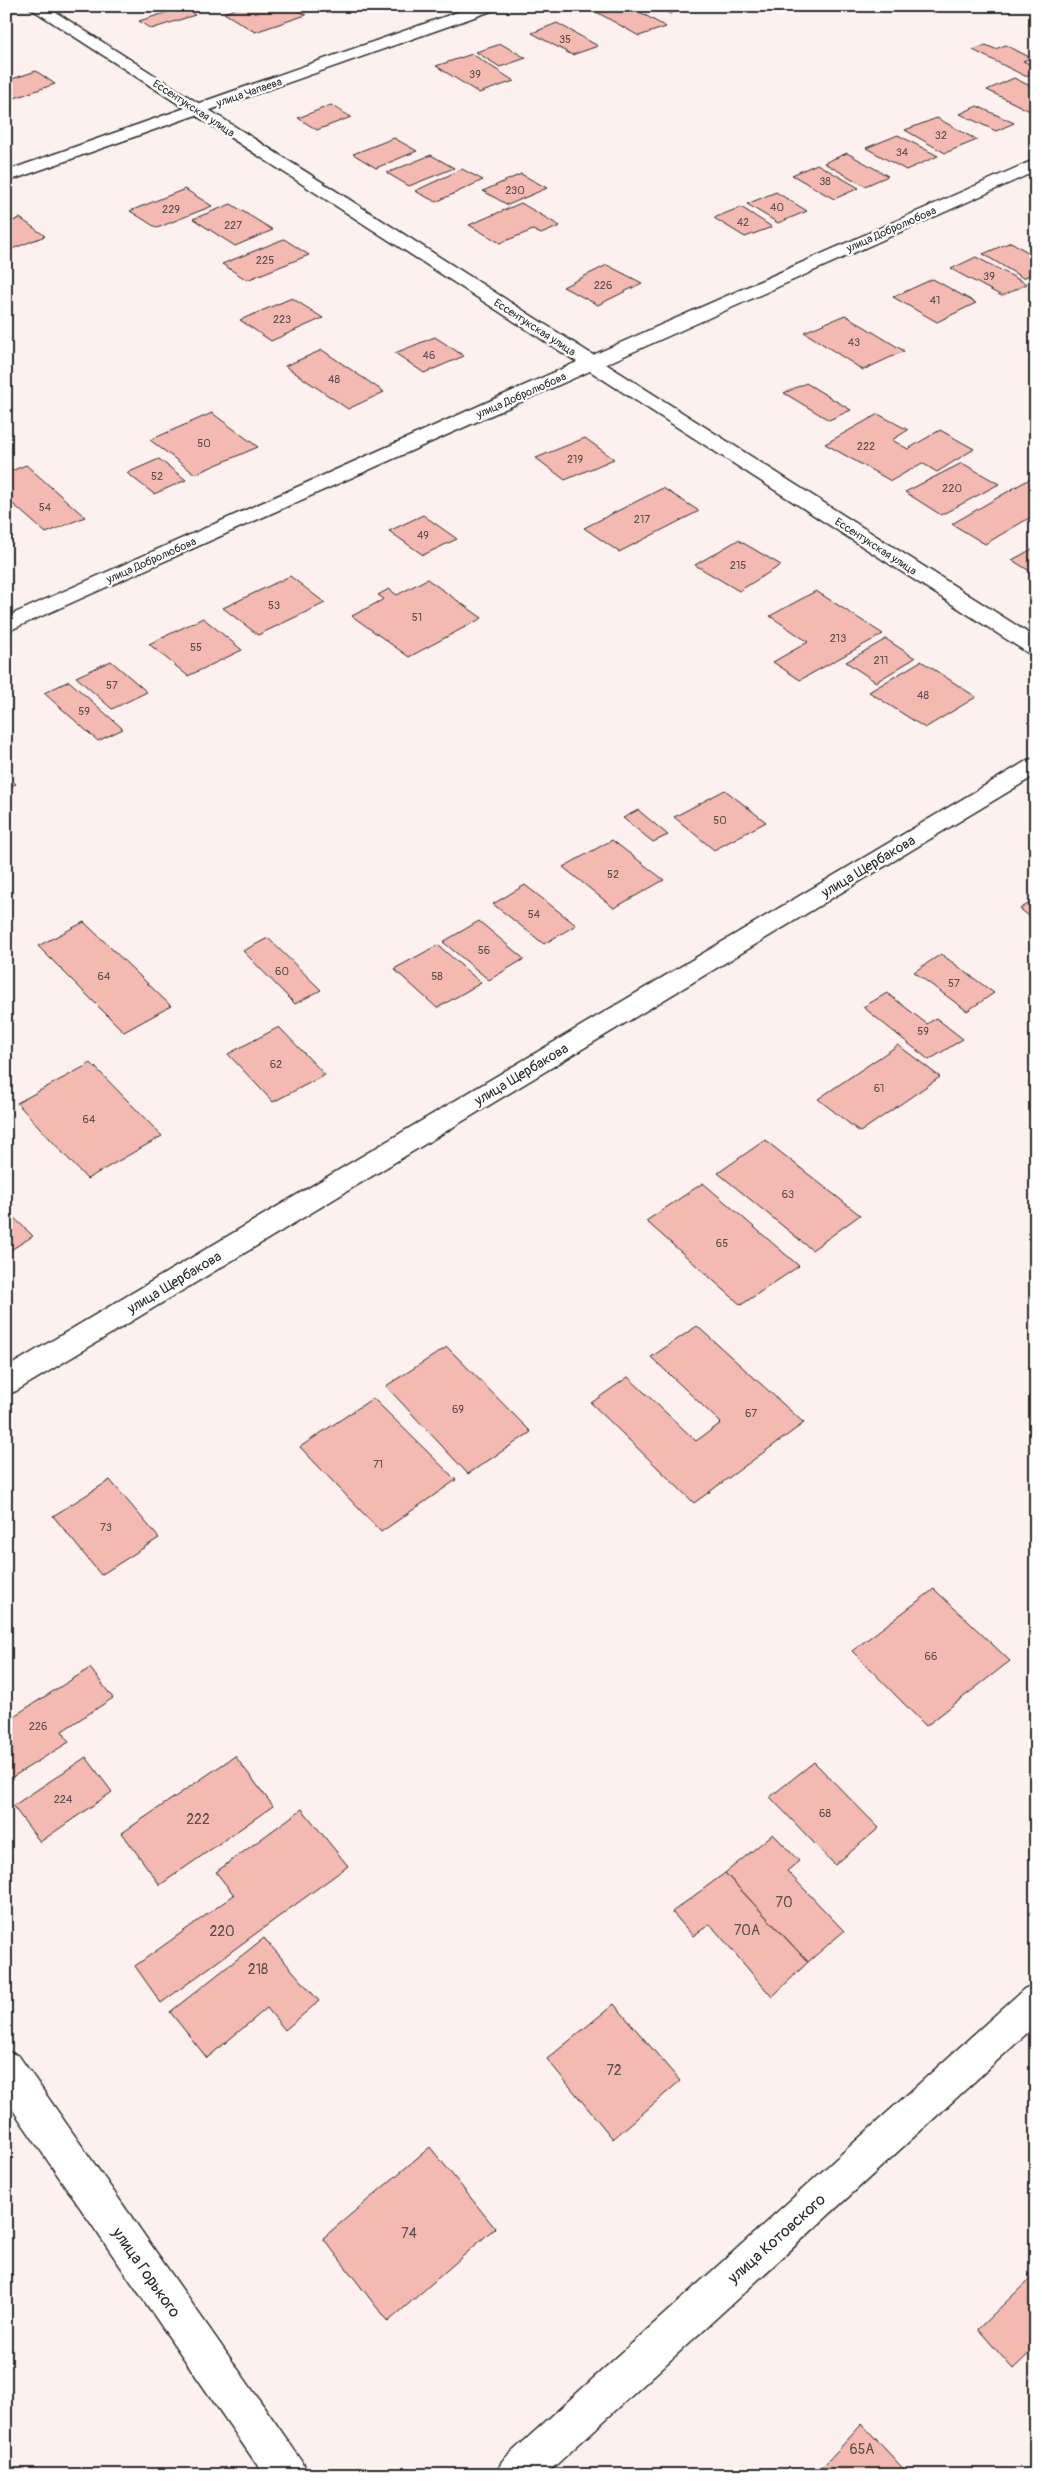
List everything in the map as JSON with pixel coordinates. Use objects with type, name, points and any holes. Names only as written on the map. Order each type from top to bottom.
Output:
[{"type":"street","name":"Ессентукская улица","points":[[35,6],[1036,648]]},
{"type":"street","name":"улица Чапаева","points":[[6,177],[491,6]]},
{"type":"street","name":"улица Добролюбова","points":[[6,625],[1036,164]]},
{"type":"street","name":"улица Щербакова","points":[[6,1383],[1036,765]]},
{"type":"street","name":"улица Котовского","points":[[516,2475],[1036,2001]]},
{"type":"street","name":"улица Горького","points":[[6,2069],[288,2475]]},
{"type":"building","points":[[243,6],[291,6],[306,15],[255,32],[224,13]]},
{"type":"building","points":[[603,6],[629,6],[666,27],[639,36],[593,10]]},
{"type":"building","points":[[655,6],[682,6],[685,8],[670,14]]},
{"type":"building","points":[[184,7],[195,15],[151,29],[139,21]]},
{"type":"building","points":[[557,23],[598,46],[572,55],[532,33]]},
{"type":"building","points":[[501,44],[526,58],[500,67],[476,52]]},
{"type":"building","points":[[986,45],[995,49],[1006,45],[1031,58],[1023,61],[1036,67],[1036,72],[1025,76],[973,50]]},
{"type":"building","points":[[472,54],[514,81],[479,93],[436,66]]},
{"type":"building","points":[[36,71],[55,84],[6,101],[6,81]]},
{"type":"building","points":[[1014,78],[1036,89],[1036,114],[987,90]]},
{"type":"building","points":[[331,105],[351,117],[317,130],[298,118]]},
{"type":"building","points":[[977,106],[1014,123],[996,131],[960,114]]},
{"type":"building","points":[[937,118],[977,140],[945,153],[905,130]]},
{"type":"building","points":[[898,135],[938,156],[906,170],[866,148]]},
{"type":"building","points":[[394,138],[417,151],[376,168],[353,154]]},
{"type":"building","points":[[847,153],[888,176],[865,186],[824,163]]},
{"type":"building","points":[[431,155],[454,168],[409,186],[387,173]]},
{"type":"building","points":[[817,164],[859,188],[834,199],[792,175]]},
{"type":"building","points":[[462,169],[483,180],[436,202],[415,191]]},
{"type":"building","points":[[521,174],[547,188],[508,205],[483,191]]},
{"type":"building","points":[[185,189],[212,206],[157,228],[130,211]]},
{"type":"building","points":[[776,192],[807,211],[778,223],[747,204]]},
{"type":"building","points":[[521,203],[560,226],[541,234],[533,230],[500,243],[469,225]]},
{"type":"building","points":[[231,204],[273,230],[235,246],[193,219]]},
{"type":"building","points":[[741,207],[772,227],[745,237],[714,218]]},
{"type":"building","points":[[20,218],[45,236],[12,249],[6,245],[6,224]]},
{"type":"building","points":[[284,239],[309,255],[247,280],[222,264]]},
{"type":"building","points":[[1011,242],[1036,257],[1036,272],[1023,278],[983,254]]},
{"type":"building","points":[[976,257],[1027,284],[1002,296],[951,269]]},
{"type":"building","points":[[607,265],[642,283],[598,305],[563,287]]},
{"type":"building","points":[[933,279],[976,303],[937,322],[893,297]]},
{"type":"building","points":[[292,298],[323,318],[271,341],[240,320]]},
{"type":"building","points":[[845,315],[904,351],[863,370],[804,332]]},
{"type":"building","points":[[435,337],[464,356],[424,373],[395,353]]},
{"type":"building","points":[[322,350],[384,392],[348,409],[285,366]]},
{"type":"building","points":[[806,383],[851,410],[829,420],[784,393]]},
{"type":"building","points":[[212,413],[258,447],[195,474],[150,440]]},
{"type":"building","points":[[878,414],[908,430],[892,440],[908,449],[940,430],[974,449],[937,472],[922,463],[891,481],[825,444]]},
{"type":"building","points":[[585,438],[614,459],[565,480],[536,458]]},
{"type":"building","points":[[159,459],[186,480],[154,494],[127,473]]},
{"type":"building","points":[[962,463],[999,484],[941,515],[905,492]]},
{"type":"building","points":[[26,465],[85,517],[46,533],[6,498],[6,473]]},
{"type":"building","points":[[1033,477],[1036,479],[1036,514],[985,544],[952,524]]},
{"type":"building","points":[[663,488],[699,511],[619,552],[584,528]]},
{"type":"building","points":[[423,515],[457,539],[423,555],[389,531]]},
{"type":"building","points":[[738,540],[781,565],[739,591],[695,565]]},
{"type":"building","points":[[1036,547],[1036,575],[1012,560]]},
{"type":"building","points":[[290,576],[325,603],[258,635],[223,608]]},
{"type":"building","points":[[427,579],[482,618],[409,657],[352,616],[384,599],[378,595],[389,589],[397,595]]},
{"type":"building","points":[[816,591],[883,634],[800,680],[773,662],[808,642],[770,616]]},
{"type":"building","points":[[203,618],[242,650],[188,676],[149,644]]},
{"type":"building","points":[[886,639],[915,658],[876,682],[846,662]]},
{"type":"building","points":[[111,661],[147,692],[112,709],[76,677]]},
{"type":"building","points":[[921,661],[976,697],[925,728],[869,692]]},
{"type":"building","points":[[69,681],[123,729],[98,741],[44,693]]},
{"type":"building","points":[[6,775],[16,784],[6,788]]},
{"type":"building","points":[[725,790],[766,822],[714,850],[674,817]]},
{"type":"building","points":[[638,810],[668,835],[653,842],[623,818]]},
{"type":"building","points":[[612,840],[664,880],[614,908],[563,867]]},
{"type":"building","points":[[525,885],[576,925],[544,944],[493,904]]},
{"type":"building","points":[[1036,899],[1036,921],[1020,909]]},
{"type":"building","points":[[479,921],[524,959],[489,980],[443,942]]},
{"type":"building","points":[[84,922],[171,1006],[124,1032],[38,946]]},
{"type":"building","points":[[268,938],[321,990],[295,1004],[243,951]]},
{"type":"building","points":[[438,945],[481,983],[437,1008],[394,969]]},
{"type":"building","points":[[941,954],[994,993],[967,1011],[914,972]]},
{"type":"building","points":[[887,993],[927,1024],[936,1018],[963,1039],[929,1060],[863,1007]]},
{"type":"building","points":[[279,1027],[325,1075],[273,1102],[228,1054]]},
{"type":"building","points":[[898,1045],[940,1077],[860,1132],[818,1099]]},
{"type":"building","points":[[91,1063],[162,1136],[87,1179],[17,1103]]},
{"type":"building","points":[[765,1140],[860,1215],[812,1250],[718,1173]]},
{"type":"building","points":[[703,1183],[799,1266],[741,1305],[646,1221]]},
{"type":"building","points":[[6,1210],[33,1236],[6,1253]]},
{"type":"building","points":[[697,1326],[804,1423],[694,1503],[591,1403],[628,1377],[696,1441],[721,1423],[651,1357]]},
{"type":"building","points":[[447,1347],[531,1432],[468,1474],[386,1386]]},
{"type":"building","points":[[373,1398],[456,1480],[381,1532],[300,1447]]},
{"type":"building","points":[[110,1480],[159,1538],[101,1575],[53,1516]]},
{"type":"building","points":[[934,1589],[1010,1661],[926,1726],[852,1651]]},
{"type":"building","points":[[90,1668],[113,1698],[62,1731],[69,1742],[6,1781],[6,1721]]},
{"type":"building","points":[[235,1756],[273,1806],[160,1885],[122,1833]]},
{"type":"building","points":[[86,1757],[112,1792],[40,1842],[13,1806]]},
{"type":"building","points":[[814,1762],[879,1828],[835,1865],[770,1797]]},
{"type":"building","points":[[302,1809],[348,1866],[161,2003],[135,1966],[234,1895],[216,1872]]},
{"type":"building","points":[[773,1834],[799,1861],[787,1871],[844,1931],[808,1962],[725,1873]]},
{"type":"building","points":[[725,1873],[808,1962],[772,1997],[710,1924],[693,1936],[672,1912]]},
{"type":"building","points":[[264,1938],[319,2001],[285,2030],[267,2008],[207,2058],[170,2012]]},
{"type":"building","points":[[614,2004],[680,2081],[613,2139],[547,2059]]},
{"type":"building","points":[[430,2147],[495,2228],[388,2322],[323,2238]]},
{"type":"building","points":[[1036,2273],[1036,2347],[1013,2369],[978,2329]]},
{"type":"building","points":[[862,2424],[909,2475],[815,2475]]}]
